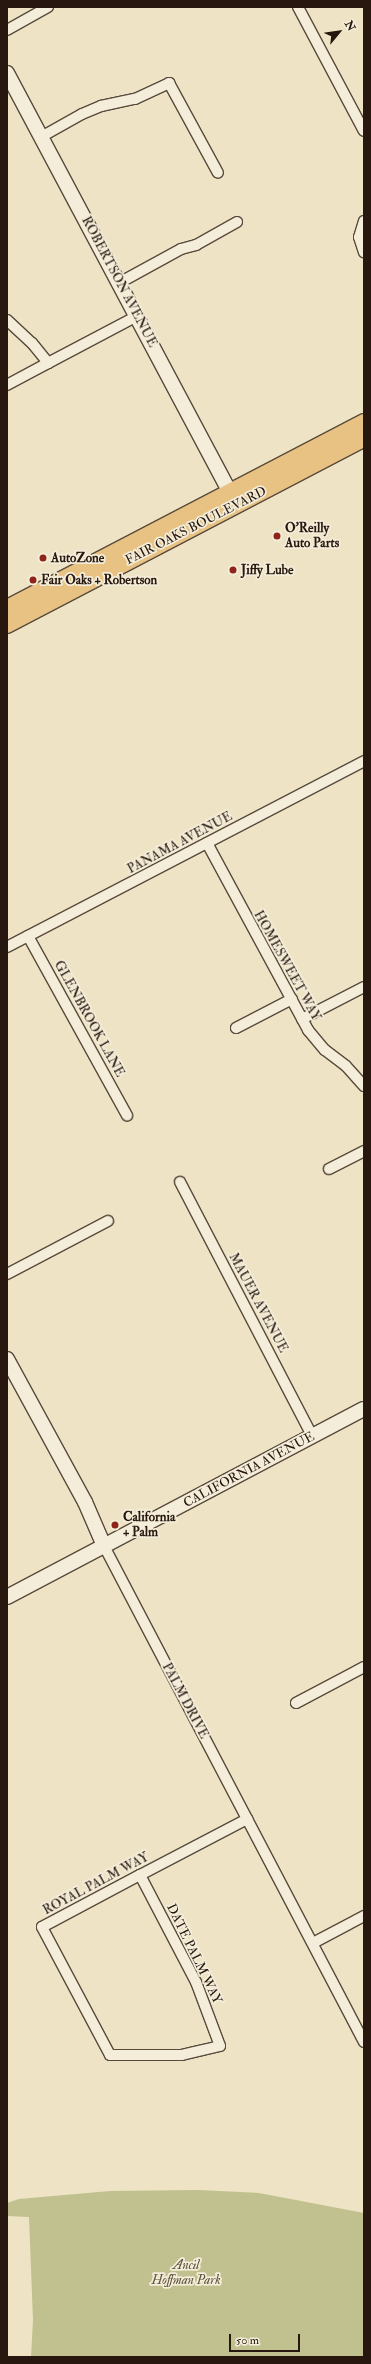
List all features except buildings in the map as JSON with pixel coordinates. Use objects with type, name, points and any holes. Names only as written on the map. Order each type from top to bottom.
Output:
[{"type":"main road","name":"FAIR OAKS BOULEVARD","points":[[7,625],[234,498],[364,422]]},
{"type":"main road","name":"FAIR OAKS BOULEVARD","points":[[7,608],[234,498],[364,438]]},
{"type":"street","points":[[7,30],[48,7]]},
{"type":"street","points":[[298,7],[364,131]]},
{"type":"street","name":"ROBERTSON AVENUE","points":[[7,73],[234,498]]},
{"type":"street","points":[[41,137],[82,114],[101,106],[135,99],[169,83],[218,173]]},
{"type":"street","points":[[364,221],[359,237],[364,252]]},
{"type":"street","points":[[119,283],[181,249],[196,245],[237,222]]},
{"type":"street","points":[[7,384],[137,316]]},
{"type":"street","points":[[7,320],[32,343],[48,363]]},
{"type":"street","name":"PANAMA AVENUE","points":[[7,947],[364,761]]},
{"type":"street","name":"HOMESWEET WAY","points":[[207,843],[250,926],[266,949],[302,1019],[316,1040],[346,1066],[364,1086]]},
{"type":"street","name":"GLENBROOK LANE","points":[[28,936],[127,1115]]},
{"type":"street","points":[[302,1019],[364,987]]},
{"type":"street","points":[[236,1028],[292,999]]},
{"type":"street","points":[[329,1169],[364,1152]]},
{"type":"street","name":"MAUER AVENUE","points":[[180,1182],[312,1436]]},
{"type":"street","points":[[7,1274],[108,1221]]},
{"type":"street","name":"PALM DRIVE","points":[[7,1359],[85,1502],[104,1546],[364,2042]]},
{"type":"street","name":"CALIFORNIA AVENUE","points":[[7,1597],[364,1409]]},
{"type":"street","points":[[296,1703],[364,1667]]},
{"type":"street","name":"ROYAL PALM WAY","points":[[110,2054],[42,1927],[247,1819]]},
{"type":"street","name":"DATE PALM WAY","points":[[110,2054],[182,2055],[220,2046],[196,1982],[140,1875]]},
{"type":"street","points":[[313,1943],[364,1916]]},
{"type":"green space","name":"Ancil Hoffman Park","points":[[198,2190],[259,2193],[364,2213],[364,2357],[31,2357],[33,2320],[29,2217],[7,2216],[7,2203],[19,2199],[110,2191]]},
{"type":"place","name":"O'Reilly Auto Parts","points":[[277,536]]},
{"type":"place","name":"AutoZone","points":[[43,558]]},
{"type":"place","name":"Jiffy Lube","points":[[233,570]]},
{"type":"place","name":"Fair Oaks + Robertson","points":[[33,580]]},
{"type":"place","name":"California + Palm","points":[[115,1525]]}]
